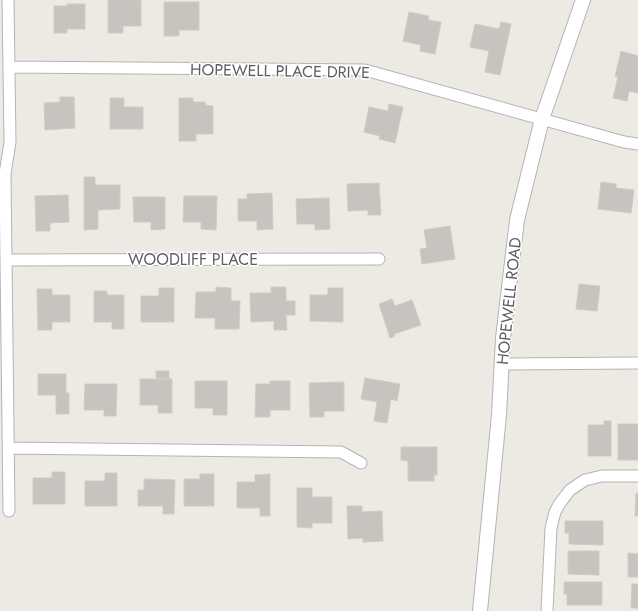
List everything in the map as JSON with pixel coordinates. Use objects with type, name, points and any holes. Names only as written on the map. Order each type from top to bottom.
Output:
[{"type":"street","points":[[8,0],[10,142],[5,174],[9,511]]},
{"type":"street","name":"HOPEWELL ROAD","points":[[480,611],[499,415],[511,264],[517,220],[542,118],[583,0]]},
{"type":"street","name":"HOPEWELL PLACE DRIVE","points":[[9,67],[365,70],[624,142],[638,144]]},
{"type":"street","name":"WOODLIFF PLACE","points":[[6,260],[379,259]]},
{"type":"street","points":[[502,364],[638,363]]},
{"type":"street","points":[[8,448],[341,452],[361,463]]},
{"type":"street","points":[[547,611],[551,528],[555,512],[560,503],[570,490],[586,480],[602,476],[638,476]]},
{"type":"building","points":[[108,0],[141,0],[141,26],[123,26],[123,33],[108,33]]},
{"type":"building","points":[[164,2],[199,2],[199,30],[179,30],[179,36],[164,36]]},
{"type":"building","points":[[67,4],[85,4],[85,29],[67,29],[67,33],[54,33],[54,6],[67,6]]},
{"type":"building","points":[[409,12],[429,16],[428,20],[441,22],[435,54],[420,51],[421,45],[403,41]]},
{"type":"building","points":[[501,22],[511,24],[500,75],[485,72],[489,51],[470,47],[475,24],[499,29]]},
{"type":"building","points":[[621,51],[638,56],[638,93],[629,91],[627,101],[613,98],[618,77],[615,76]]},
{"type":"building","points":[[60,97],[74,97],[75,128],[45,130],[44,103],[60,102]]},
{"type":"building","points":[[110,98],[124,98],[124,107],[143,107],[143,129],[110,129]]},
{"type":"building","points":[[179,98],[193,98],[193,102],[205,102],[205,105],[213,106],[213,134],[196,134],[196,141],[179,141]]},
{"type":"building","points":[[389,104],[403,107],[395,143],[379,139],[380,136],[364,132],[369,107],[388,111]]},
{"type":"building","points":[[84,177],[95,177],[95,185],[120,185],[120,209],[98,210],[98,229],[84,230]]},
{"type":"building","points":[[601,182],[616,184],[616,188],[634,190],[631,213],[598,209]]},
{"type":"building","points":[[379,183],[381,215],[368,215],[368,210],[348,211],[347,184]]},
{"type":"building","points":[[272,193],[273,229],[257,230],[257,221],[238,221],[238,199],[247,199],[247,194]]},
{"type":"building","points":[[68,195],[69,222],[50,223],[50,231],[36,231],[35,196]]},
{"type":"building","points":[[184,196],[217,196],[216,230],[201,229],[201,222],[183,222]]},
{"type":"building","points":[[133,197],[165,197],[165,229],[151,230],[151,222],[134,222]]},
{"type":"building","points":[[329,198],[330,229],[315,230],[315,224],[297,224],[296,199]]},
{"type":"building","points":[[450,226],[455,259],[422,264],[420,249],[427,248],[424,230]]},
{"type":"building","points":[[579,284],[600,286],[597,311],[576,309]]},
{"type":"building","points":[[216,287],[231,288],[231,301],[240,301],[239,329],[215,329],[215,318],[195,318],[196,292],[216,292]]},
{"type":"building","points":[[271,287],[286,287],[286,301],[295,301],[295,315],[286,315],[287,330],[274,330],[274,321],[251,322],[250,293],[271,293]]},
{"type":"building","points":[[159,288],[174,288],[174,322],[141,322],[141,296],[159,296]]},
{"type":"building","points":[[328,288],[343,288],[343,322],[310,321],[310,295],[328,295]]},
{"type":"building","points":[[37,289],[52,289],[52,295],[70,295],[70,322],[52,322],[52,330],[38,330]]},
{"type":"building","points":[[94,291],[107,291],[107,295],[124,295],[124,329],[112,329],[112,322],[94,322]]},
{"type":"building","points":[[392,299],[395,306],[412,300],[421,325],[394,334],[395,336],[390,338],[379,304]]},
{"type":"building","points":[[156,371],[169,371],[169,379],[156,378]]},
{"type":"building","points":[[38,374],[66,374],[66,393],[69,393],[69,414],[56,414],[56,395],[38,395]]},
{"type":"building","points":[[365,378],[400,384],[397,401],[391,399],[387,423],[374,421],[377,402],[361,399]]},
{"type":"building","points":[[140,379],[172,379],[172,413],[158,413],[158,405],[140,405]]},
{"type":"building","points":[[195,381],[227,381],[227,415],[213,415],[213,408],[195,408]]},
{"type":"building","points":[[270,381],[290,381],[290,410],[270,410],[270,417],[255,417],[256,384],[270,384]]},
{"type":"building","points":[[344,382],[344,411],[324,411],[324,417],[310,417],[309,383]]},
{"type":"building","points":[[85,384],[117,384],[116,416],[104,416],[104,410],[84,410]]},
{"type":"building","points":[[604,421],[611,421],[611,456],[588,456],[588,425],[604,425]]},
{"type":"building","points":[[618,424],[638,424],[638,460],[618,460]]},
{"type":"building","points":[[401,447],[437,447],[437,475],[434,475],[434,481],[408,481],[408,461],[401,460]]},
{"type":"building","points":[[52,472],[65,472],[65,504],[33,504],[33,478],[52,478]]},
{"type":"building","points":[[105,473],[117,473],[117,506],[85,506],[85,481],[105,481]]},
{"type":"building","points":[[200,474],[214,474],[214,506],[184,506],[184,479],[200,479]]},
{"type":"building","points":[[270,474],[270,516],[260,516],[260,508],[237,508],[237,482],[255,482],[255,475]]},
{"type":"building","points":[[144,479],[175,480],[174,514],[163,514],[163,506],[138,506],[138,490],[144,490]]},
{"type":"building","points":[[297,488],[312,488],[312,497],[332,497],[332,523],[312,523],[312,528],[297,527]]},
{"type":"building","points":[[636,493],[638,493],[638,516],[635,516]]},
{"type":"building","points":[[347,506],[362,506],[362,512],[382,511],[383,541],[363,542],[363,538],[348,539]]},
{"type":"building","points":[[565,521],[603,521],[603,545],[569,544],[569,533],[565,533]]},
{"type":"building","points":[[568,551],[599,551],[599,575],[568,574]]},
{"type":"building","points":[[628,553],[638,554],[638,577],[628,577]]},
{"type":"building","points":[[564,582],[602,582],[602,605],[567,605],[567,594],[564,594]]},
{"type":"building","points":[[632,584],[638,584],[638,608],[631,608]]}]
